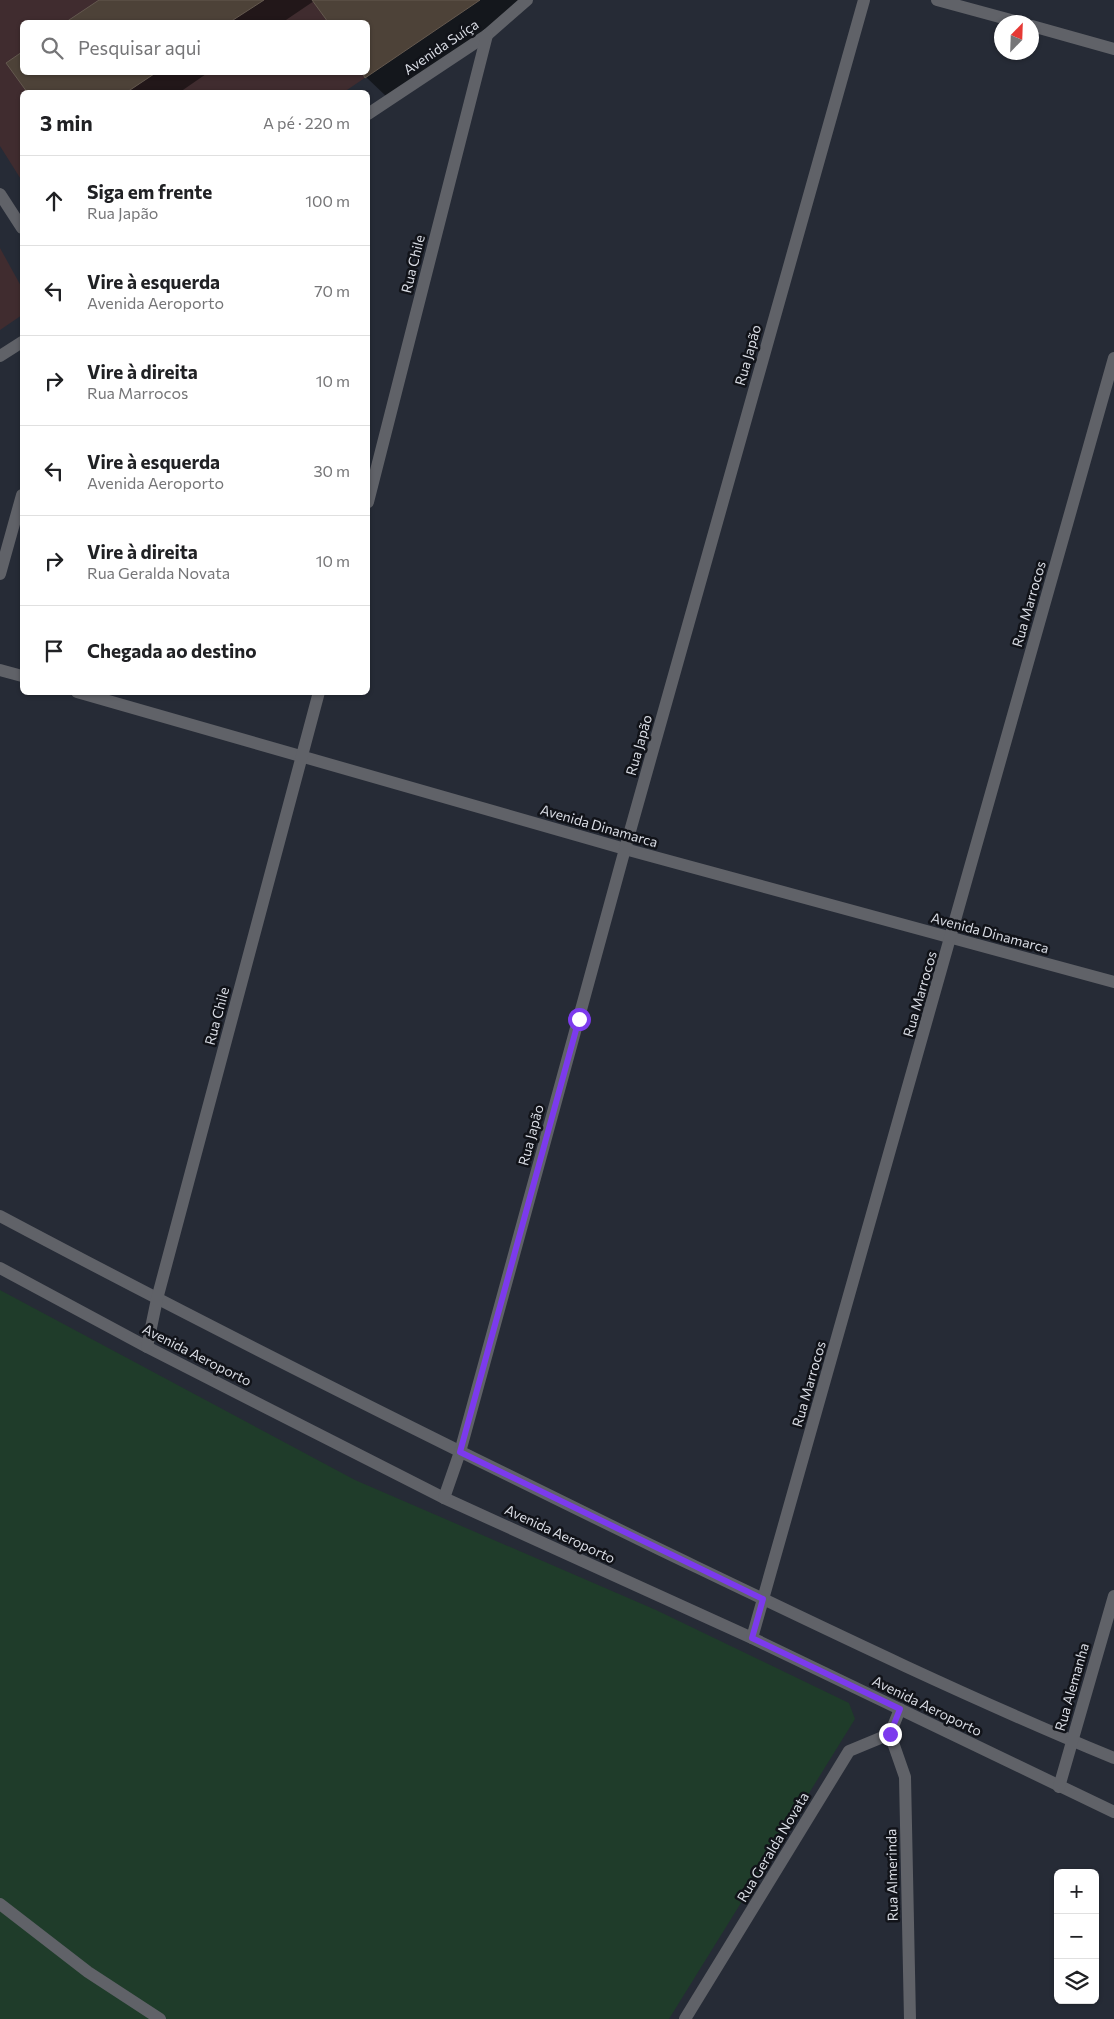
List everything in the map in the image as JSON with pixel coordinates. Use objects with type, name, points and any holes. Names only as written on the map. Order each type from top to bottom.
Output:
[{"type":"street","name":"Avenida Suíça","points":[[370,113],[487,35],[527,0]]},
{"type":"street","name":"Rua Japão","points":[[444,1498],[460,1452],[625,849],[864,0]]},
{"type":"street","points":[[936,0],[994,16]]},
{"type":"street","points":[[1039,28],[1114,49]]},
{"type":"street","name":"Rua Chile","points":[[370,494],[487,35]]},
{"type":"street","points":[[0,194],[20,225]]},
{"type":"street","points":[[0,356],[20,343]]},
{"type":"street","name":"Rua Marrocos","points":[[752,1638],[1114,358]]},
{"type":"street","points":[[0,574],[20,502]]},
{"type":"street","points":[[0,670],[20,675]]},
{"type":"street","name":"Avenida Dinamarca","points":[[87,695],[625,849],[1114,982]]},
{"type":"street","name":"Rua Chile","points":[[147,1347],[157,1299],[318,695]]},
{"type":"street","name":"Avenida Aeroporto","points":[[0,1216],[157,1299],[460,1452],[763,1599],[1072,1741],[1114,1758]]},
{"type":"street","name":"Avenida Aeroporto","points":[[0,1268],[147,1347],[444,1498],[752,1638],[1114,1812]]},
{"type":"street","name":"Rua Alemanha","points":[[1059,1786],[1114,1596]]},
{"type":"street","points":[[890,1734],[900,1709]]},
{"type":"street","name":"Rua Geralda Novata","points":[[685,2019],[849,1751],[890,1734]]},
{"type":"street","name":"Rua Almerinda","points":[[890,1734],[905,1777],[910,2019]]},
{"type":"street","points":[[0,1904],[88,1972],[160,2019]]},
{"type":"shaded area","points":[[0,0],[480,0],[370,74],[370,20],[20,20],[20,75],[369,75],[347,90],[20,90],[20,178],[0,146]]},
{"type":"shaded area","points":[[0,248],[20,284],[20,316],[0,330]]},
{"type":"green space","points":[[0,1290],[355,1480],[656,1610],[849,1703],[855,1719],[669,2019],[0,2019]]},
{"type":"building","points":[[99,0],[264,0],[233,20],[69,20]]},
{"type":"building","points":[[312,0],[480,0],[370,75],[370,20],[327,20]]},
{"type":"building","points":[[20,53],[20,75],[152,75],[130,90],[26,90],[6,63]]},
{"type":"route","points":[[579,1019],[460,1452],[763,1599],[752,1638],[900,1709],[890,1734]]}]
